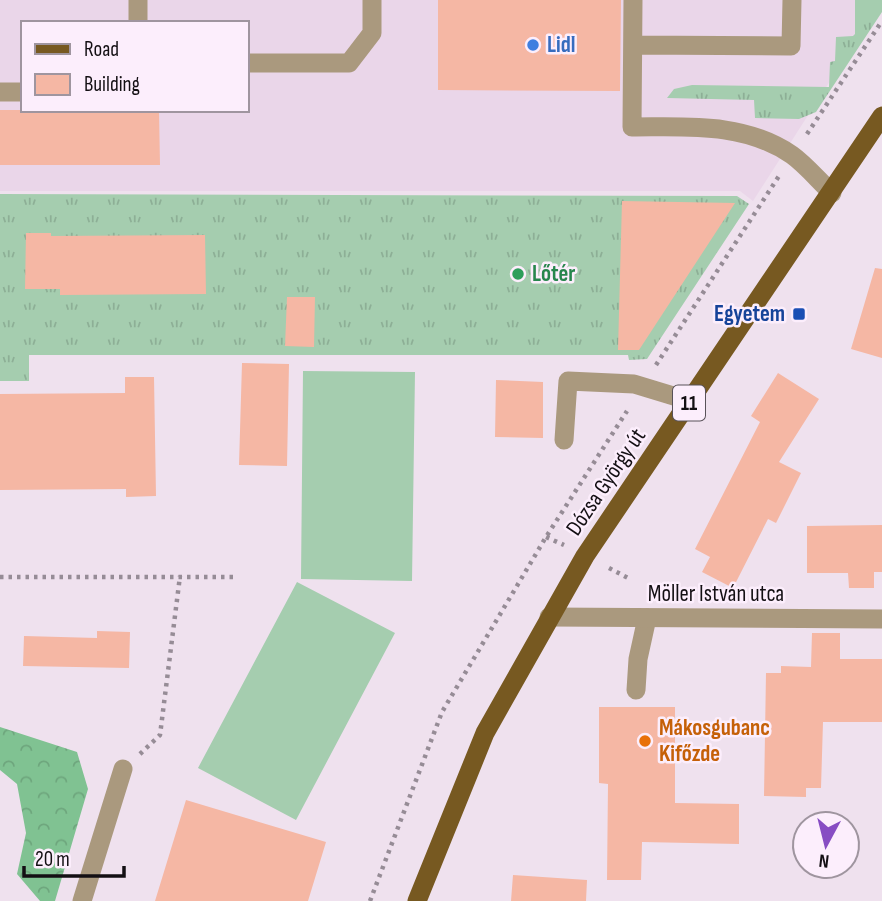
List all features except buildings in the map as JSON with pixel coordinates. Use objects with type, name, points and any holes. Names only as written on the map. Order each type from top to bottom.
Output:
[{"type":"main road","name":"Dózsa György út","points":[[417,901],[485,733],[585,556],[882,116]]},
{"type":"street","points":[[138,0],[138,21]]},
{"type":"street","points":[[248,63],[349,63],[372,33],[372,0]]},
{"type":"street","points":[[633,0],[632,127],[717,127],[758,138],[792,156],[832,193]]},
{"type":"street","points":[[633,45],[791,46],[792,0]]},
{"type":"street","points":[[0,92],[21,92]]},
{"type":"street","points":[[564,440],[568,381],[634,384],[690,401]]},
{"type":"street","name":"Möller István utca","points":[[549,617],[882,619]]},
{"type":"street","points":[[636,690],[638,659],[647,618]]},
{"type":"street","points":[[82,901],[123,769]]},
{"type":"path","points":[[370,901],[442,712],[546,537],[642,386],[882,21]]},
{"type":"path","points":[[123,769],[160,735],[180,576]]},
{"type":"path","points":[[0,577],[237,577]]},
{"type":"shaded area","points":[[0,0],[882,0],[753,201],[740,191],[0,191]]},
{"type":"green space","points":[[855,0],[882,0],[882,12],[816,112],[799,119],[755,118],[754,100],[667,98],[674,89],[692,85],[829,87],[830,62],[835,61],[836,37],[855,34]]},
{"type":"green space","points":[[0,194],[737,196],[749,204],[647,359],[629,360],[628,355],[29,355],[29,381],[0,381]]},
{"type":"green space","points":[[303,371],[415,372],[412,581],[301,579]]},
{"type":"green space","points":[[297,582],[395,633],[296,820],[198,768]]},
{"type":"green space","points":[[0,727],[77,752],[88,789],[55,901],[40,901],[17,874],[26,833],[17,784],[0,770]]},
{"type":"place","name":"Lidl","points":[[533,45]]},
{"type":"place","name":"Lőtér","points":[[518,274]]},
{"type":"place","name":"Egyetem","points":[[799,314]]},
{"type":"place","name":"Mákosgubanc Kifőzde","points":[[645,741]]}]
